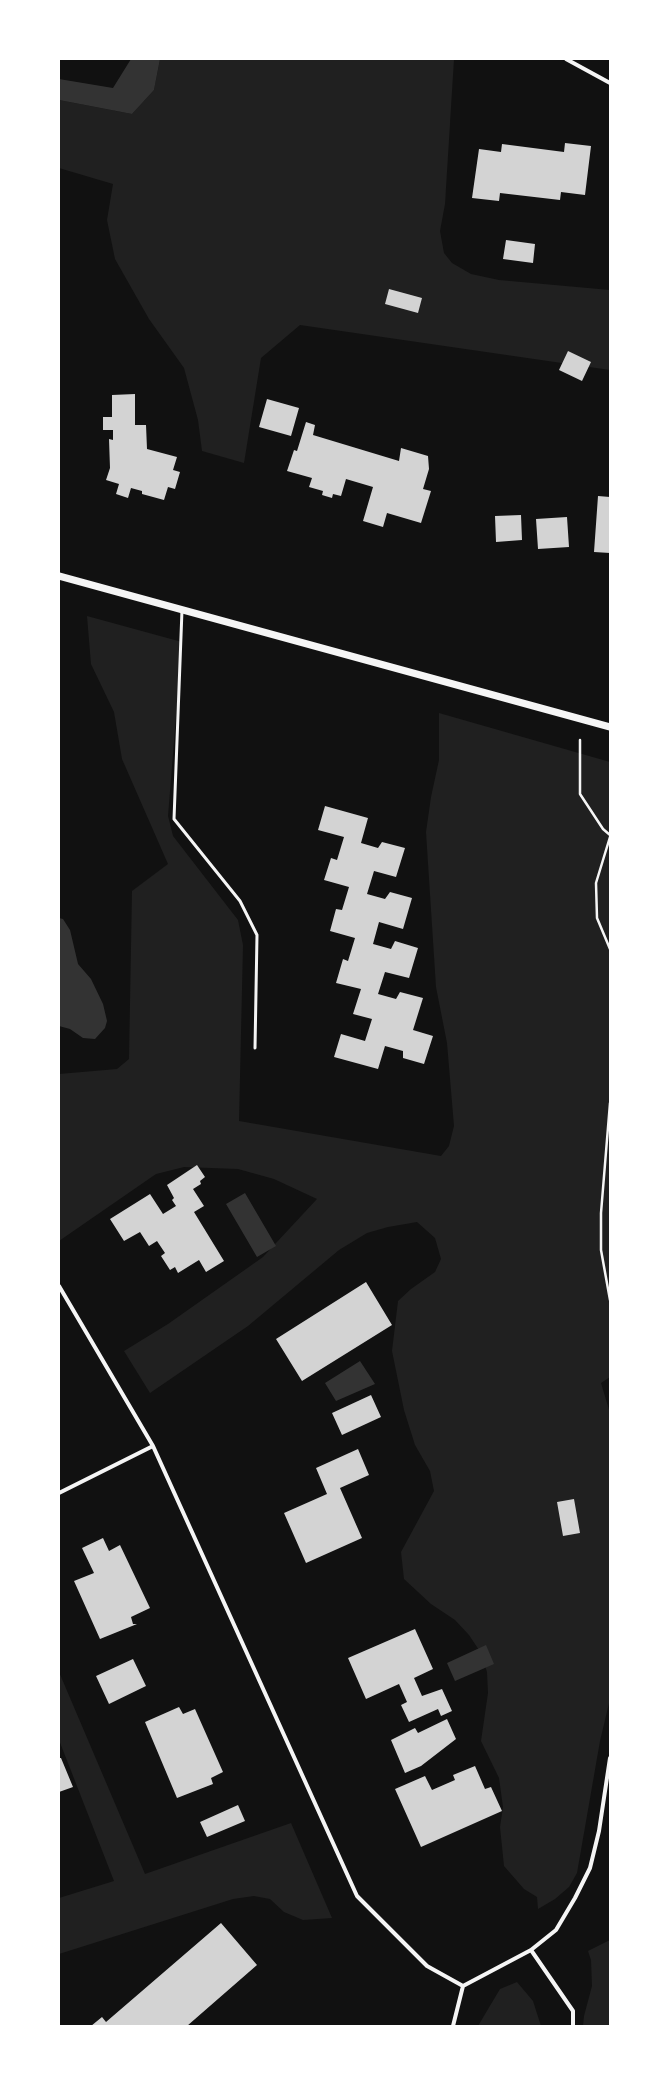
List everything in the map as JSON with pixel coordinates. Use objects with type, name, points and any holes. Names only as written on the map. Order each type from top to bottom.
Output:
[{"type":"street","points":[[566,59],[610,83]]},
{"type":"street","points":[[59,576],[610,727]]},
{"type":"street","points":[[59,1286],[153,1446],[356,1896],[427,1966],[463,1986]]},
{"type":"street","points":[[59,1493],[153,1446]]},
{"type":"street","points":[[453,2026],[463,1986],[532,1950],[556,1930],[575,1898],[590,1868],[599,1831],[610,1758]]},
{"type":"street","points":[[532,1950],[573,2011],[573,2026]]},
{"type":"lane","points":[[182,610],[174,819],[240,901],[257,935],[255,1048]]},
{"type":"path","points":[[580,718],[580,794],[603,829],[610,836],[596,883],[597,918],[610,949]]},
{"type":"path","points":[[610,1103],[601,1250],[610,1300]]},
{"type":"shaded area","points":[[131,59],[160,59],[154,90],[132,114],[59,100],[59,79],[113,88]]},
{"type":"shaded area","points":[[160,59],[454,59],[445,204],[440,231],[444,253],[452,263],[471,274],[499,280],[610,290],[610,370],[300,325],[261,358],[244,463],[202,451],[198,420],[184,368],[149,319],[115,259],[107,220],[113,184],[59,168],[59,100],[132,114],[154,90]]},
{"type":"shaded area","points":[[87,616],[182,642],[168,816],[173,836],[238,920],[243,945],[239,1121],[441,1156],[449,1146],[454,1126],[447,1043],[436,987],[426,832],[431,797],[439,760],[439,713],[610,762],[610,1377],[601,1383],[610,1413],[610,1699],[600,1741],[577,1873],[569,1887],[555,1899],[538,1909],[537,1897],[524,1889],[504,1866],[500,1827],[503,1807],[499,1778],[481,1741],[488,1693],[487,1672],[481,1653],[469,1635],[455,1620],[431,1604],[404,1579],[401,1552],[434,1491],[430,1471],[415,1445],[404,1410],[392,1351],[398,1301],[411,1289],[435,1272],[441,1259],[435,1238],[417,1222],[388,1227],[367,1233],[339,1250],[248,1326],[150,1393],[124,1351],[168,1324],[263,1257],[317,1199],[274,1179],[238,1169],[184,1167],[156,1174],[59,1241],[59,1074],[117,1069],[129,1059],[132,891],[168,864],[122,759],[114,712],[91,664]]},
{"type":"shaded area","points":[[59,918],[63,919],[70,930],[78,964],[91,979],[103,1004],[107,1021],[105,1028],[95,1039],[83,1038],[70,1029],[59,1026]]},
{"type":"shaded area","points":[[245,1193],[276,1246],[257,1257],[226,1204]]},
{"type":"shaded area","points":[[360,1361],[375,1384],[336,1401],[325,1383]]},
{"type":"shaded area","points":[[486,1645],[494,1664],[455,1681],[447,1663]]},
{"type":"shaded area","points":[[59,1672],[145,1874],[291,1823],[332,1918],[303,1920],[284,1912],[270,1899],[254,1896],[233,1899],[59,1954],[59,1898],[114,1881],[59,1740]]},
{"type":"shaded area","points":[[610,1940],[610,2026],[583,2026],[584,2016],[592,1986],[591,1960],[588,1951]]},
{"type":"shaded area","points":[[517,1982],[533,2001],[541,2026],[478,2026],[500,1989]]},
{"type":"building","points":[[565,143],[591,146],[585,195],[561,192],[560,200],[500,193],[499,201],[472,198],[479,149],[501,152],[502,144],[564,152]]},
{"type":"building","points":[[506,240],[535,244],[533,263],[503,259]]},
{"type":"building","points":[[389,289],[422,298],[418,313],[385,304]]},
{"type":"building","points":[[568,351],[591,362],[582,381],[559,370]]},
{"type":"building","points":[[135,394],[135,425],[146,425],[147,449],[177,457],[173,470],[180,472],[175,489],[168,487],[164,500],[142,494],[142,491],[131,488],[128,498],[116,494],[119,484],[106,480],[110,468],[109,439],[113,440],[113,430],[103,430],[103,417],[112,417],[112,395]]},
{"type":"building","points":[[267,399],[299,408],[291,436],[259,427]]},
{"type":"building","points":[[306,422],[315,425],[313,435],[399,461],[401,448],[428,456],[429,469],[423,489],[431,491],[421,523],[387,513],[383,527],[363,521],[373,487],[346,479],[341,496],[333,494],[332,498],[322,495],[323,491],[309,487],[312,478],[287,471],[294,450],[297,451]]},
{"type":"building","points":[[598,496],[610,497],[610,553],[594,552]]},
{"type":"building","points":[[521,515],[522,540],[496,542],[495,516]]},
{"type":"building","points":[[567,517],[569,547],[538,549],[536,519]]},
{"type":"building","points":[[325,806],[368,818],[361,843],[378,848],[382,842],[405,848],[396,877],[374,871],[367,894],[385,899],[390,892],[412,898],[403,929],[379,922],[373,944],[391,949],[395,941],[418,948],[409,978],[385,972],[378,994],[396,999],[400,992],[423,998],[413,1030],[433,1036],[424,1064],[403,1058],[403,1051],[385,1046],[378,1069],[334,1057],[341,1034],[365,1041],[372,1019],[353,1014],[361,989],[336,983],[343,959],[348,961],[355,938],[330,931],[336,909],[342,910],[349,887],[324,880],[331,858],[337,860],[344,837],[318,830]]},
{"type":"building","points":[[197,1165],[205,1177],[200,1181],[201,1184],[193,1189],[204,1206],[194,1212],[224,1261],[206,1272],[199,1260],[178,1273],[175,1267],[170,1270],[161,1256],[165,1253],[157,1241],[149,1246],[140,1232],[124,1241],[110,1219],[150,1194],[163,1214],[176,1206],[172,1200],[174,1198],[167,1185]]},
{"type":"building","points":[[366,1282],[392,1325],[302,1381],[276,1339]]},
{"type":"building","points":[[371,1395],[381,1417],[342,1435],[332,1413]]},
{"type":"building","points":[[358,1449],[369,1475],[340,1488],[362,1538],[306,1563],[284,1513],[327,1494],[316,1468]]},
{"type":"building","points":[[574,1499],[580,1533],[563,1536],[557,1502]]},
{"type":"building","points":[[103,1538],[109,1551],[120,1545],[150,1608],[131,1617],[133,1624],[137,1624],[100,1639],[74,1581],[94,1573],[82,1548]]},
{"type":"building","points":[[415,1629],[433,1669],[414,1678],[422,1696],[442,1689],[452,1711],[441,1716],[438,1709],[409,1722],[401,1705],[407,1702],[399,1684],[366,1699],[348,1658]]},
{"type":"building","points":[[133,1659],[146,1686],[109,1704],[96,1676]]},
{"type":"building","points":[[179,1707],[183,1714],[195,1709],[223,1772],[211,1778],[213,1784],[177,1798],[145,1722]]},
{"type":"building","points":[[447,1719],[456,1739],[421,1766],[405,1773],[391,1740],[415,1728],[418,1733]]},
{"type":"building","points":[[59,1758],[61,1758],[73,1787],[59,1792]]},
{"type":"building","points":[[475,1766],[485,1789],[491,1787],[502,1811],[421,1847],[395,1789],[425,1776],[432,1790],[455,1780],[453,1775]]},
{"type":"building","points":[[238,1805],[245,1821],[207,1837],[200,1822]]},
{"type":"building","points":[[221,1923],[257,1965],[187,2026],[91,2026],[102,2017],[106,2022]]}]
